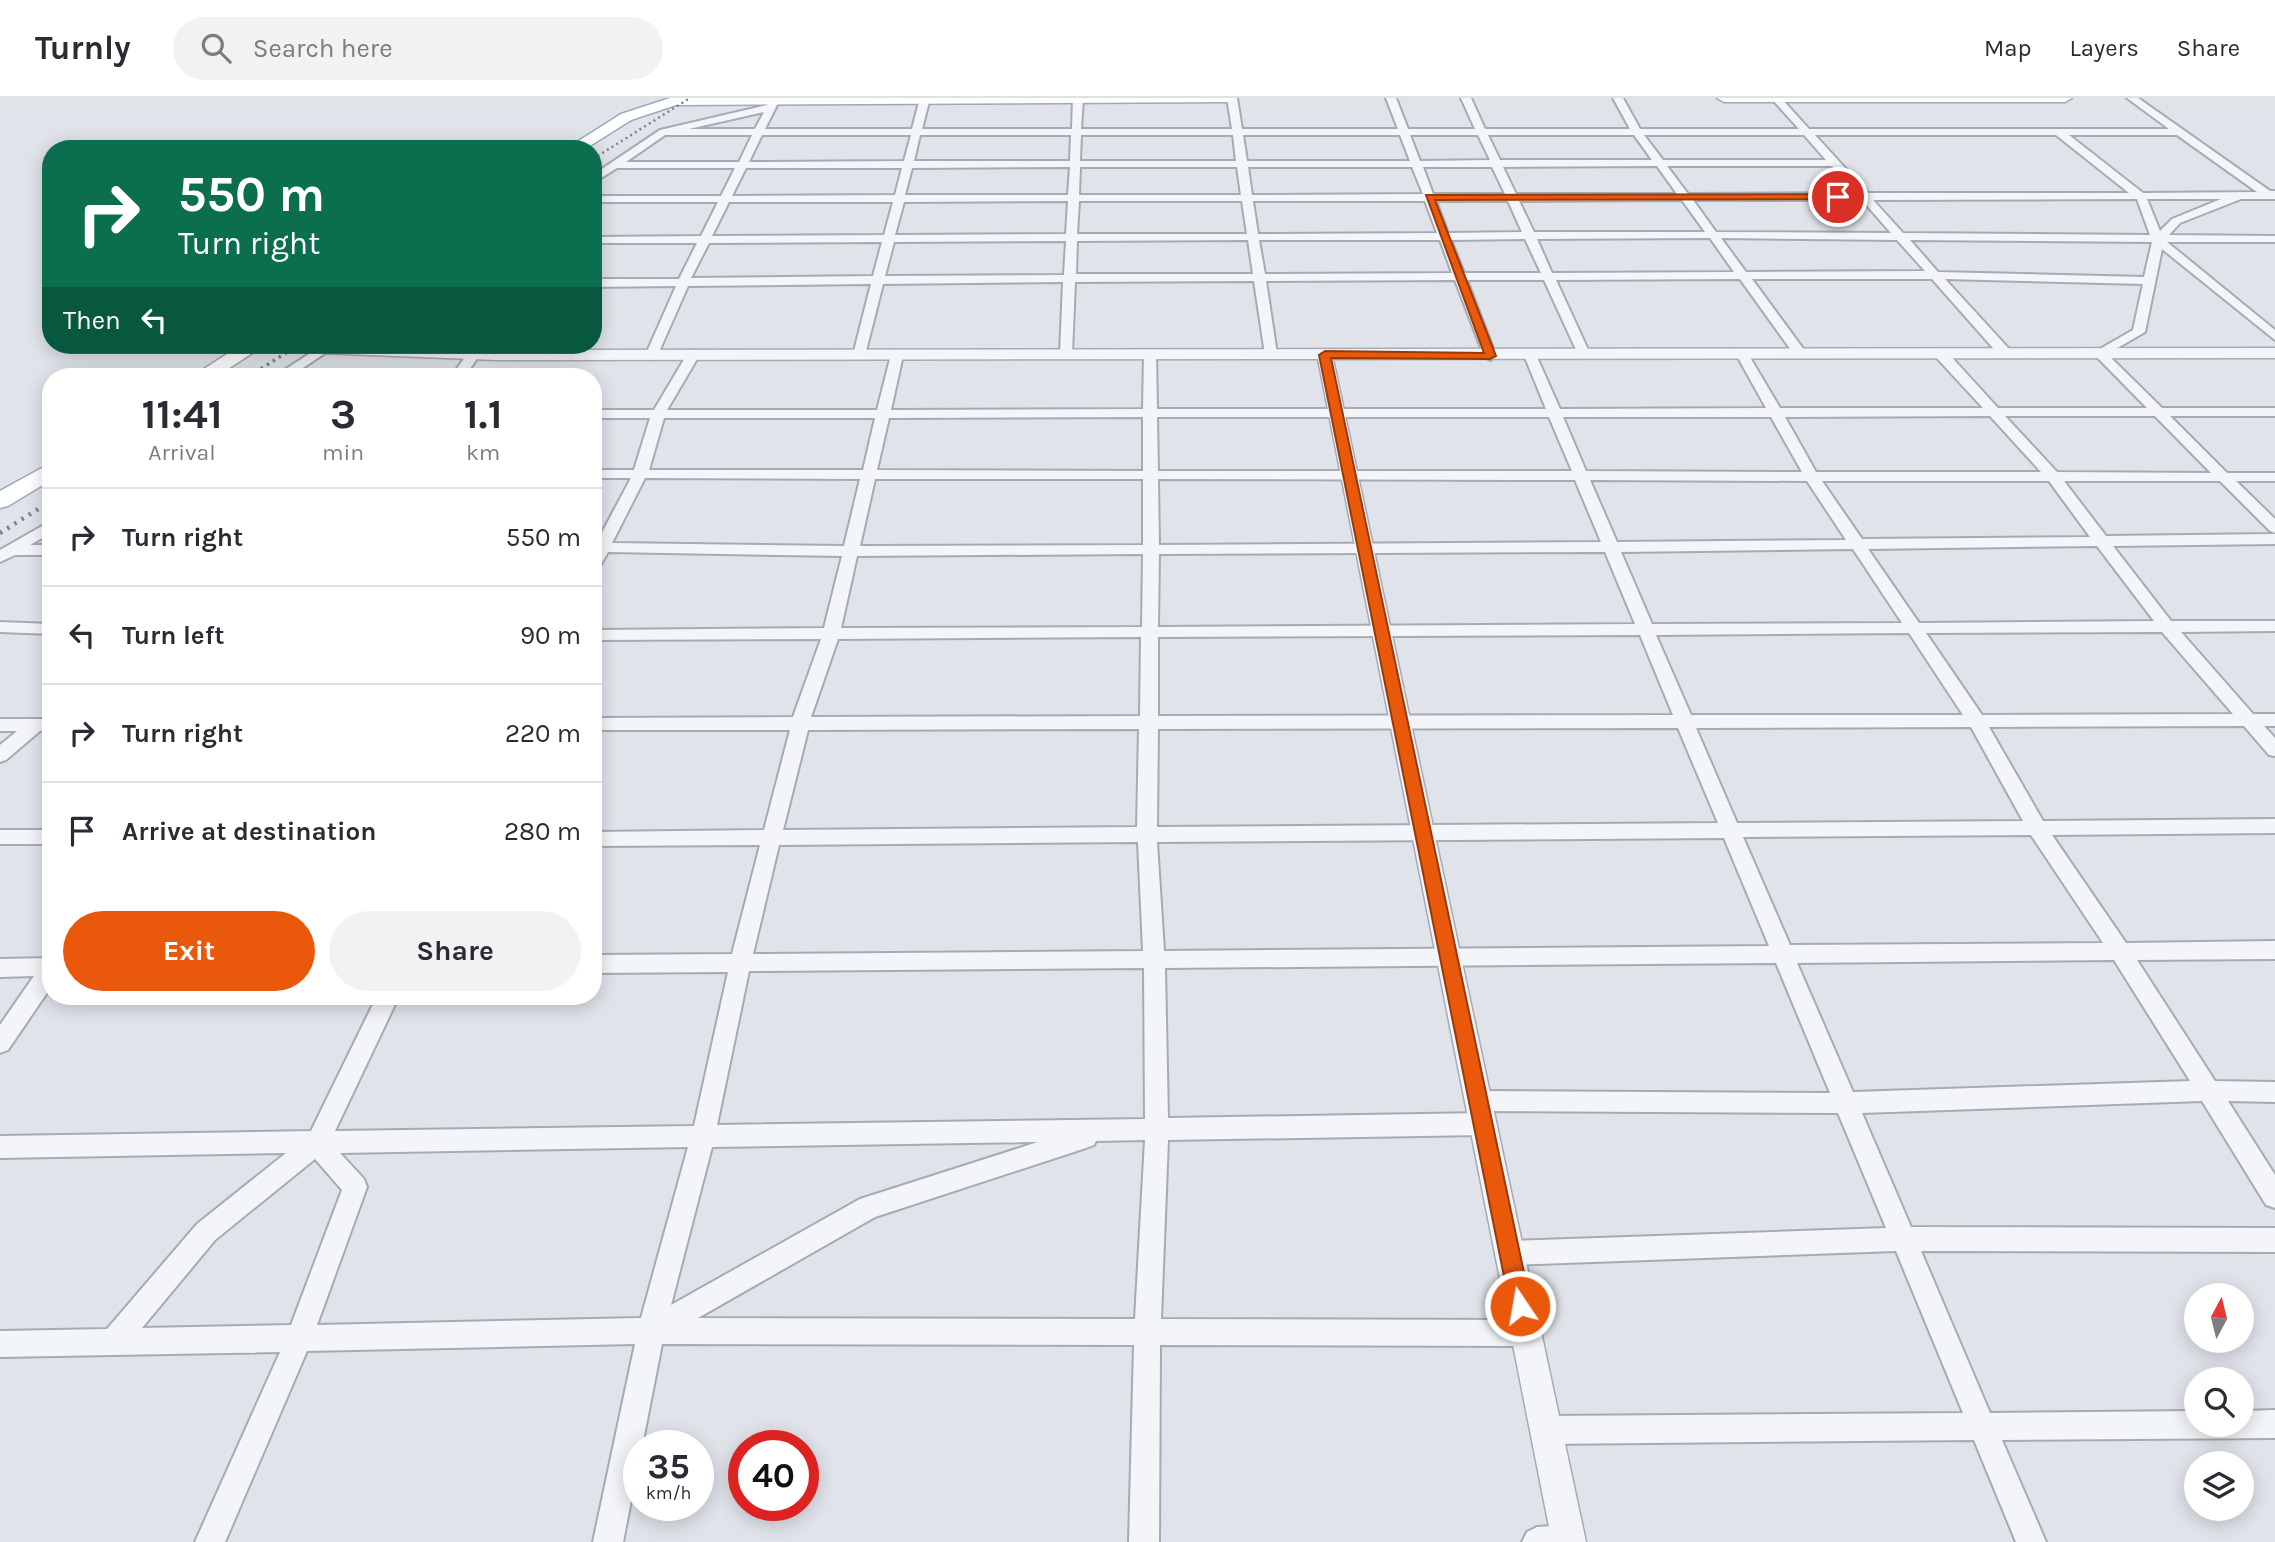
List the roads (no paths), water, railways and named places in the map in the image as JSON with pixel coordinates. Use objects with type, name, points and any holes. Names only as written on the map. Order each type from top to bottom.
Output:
[{"type":"main road","points":[[589,140],[626,117],[675,102],[696,99],[773,103],[924,98],[1230,98]]},
{"type":"main road","points":[[1724,98],[2065,98]]},
{"type":"main road","points":[[217,368],[240,354]]},
{"type":"main road","points":[[0,501],[42,475]]},
{"type":"street","points":[[859,355],[924,98]]},
{"type":"street","points":[[1066,354],[1078,98]]},
{"type":"street","points":[[1230,98],[1271,354]]},
{"type":"street","points":[[1391,98],[1490,356]]},
{"type":"street","points":[[1466,98],[1584,354]]},
{"type":"street","points":[[1618,98],[1636,131],[1801,354]]},
{"type":"street","points":[[1777,98],[1832,163],[2005,353]]},
{"type":"street","points":[[2132,98],[2272,196]]},
{"type":"street","points":[[652,354],[683,283],[773,103]]},
{"type":"street","points":[[602,174],[663,132],[773,103]]},
{"type":"street","points":[[663,132],[2181,132]]},
{"type":"street","points":[[2060,133],[2141,197],[2158,240],[2275,336]]},
{"type":"street","points":[[617,165],[1832,163]]},
{"type":"street","points":[[2099,353],[2139,332],[2158,240],[2176,221],[2239,196]]},
{"type":"street","points":[[602,199],[2272,196]]},
{"type":"street","points":[[602,240],[1713,235],[2275,239]]},
{"type":"street","points":[[602,283],[878,279],[1934,275],[2150,281]]},
{"type":"street","points":[[1940,353],[2053,477],[2167,627],[2275,750]]},
{"type":"street","points":[[2099,353],[2275,528]]},
{"type":"street","points":[[464,368],[474,354],[1490,356],[2275,353]]},
{"type":"street","points":[[295,368],[317,354]]},
{"type":"street","points":[[602,539],[640,475],[658,414],[694,354]]},
{"type":"street","points":[[1144,1542],[1147,1332],[1157,1130],[1154,960],[1147,836],[1151,632],[1150,354]]},
{"type":"street","points":[[1742,354],[1812,477],[1976,721],[2036,828],[2120,951],[2275,1197]]},
{"type":"street","points":[[608,1542],[651,1331],[703,1137],[740,962],[800,724],[831,634],[871,475],[897,355]]},
{"type":"street","points":[[1325,355],[1569,1541],[1537,1542]]},
{"type":"street","points":[[1530,355],[2031,1542]]},
{"type":"street","points":[[602,414],[2275,412]]},
{"type":"street","points":[[602,474],[2275,477]]},
{"type":"street","points":[[5,553],[42,531]]},
{"type":"street","points":[[602,547],[850,551],[1364,549],[1859,546],[2275,539]]},
{"type":"street","points":[[5,553],[42,551]]},
{"type":"street","points":[[602,635],[2275,626]]},
{"type":"street","points":[[0,627],[42,629]]},
{"type":"street","points":[[602,724],[2275,720]]},
{"type":"street","points":[[0,725],[42,725]]},
{"type":"street","points":[[0,755],[42,726]]},
{"type":"street","points":[[602,839],[2275,826]]},
{"type":"street","points":[[0,837],[42,837]]},
{"type":"street","points":[[602,964],[2275,950]]},
{"type":"street","points":[[0,968],[42,968]]},
{"type":"street","points":[[0,1043],[42,981]]},
{"type":"street","points":[[113,1342],[206,1232],[317,1143],[384,1005]]},
{"type":"street","points":[[0,1147],[1157,1130],[1480,1112],[2208,1091],[2275,1092]]},
{"type":"street","points":[[651,1331],[869,1208],[1104,1131]]},
{"type":"street","points":[[210,1542],[299,1338],[355,1188],[317,1143]]},
{"type":"street","points":[[1509,1253],[1903,1239],[2275,1240]]},
{"type":"street","points":[[0,1344],[651,1331],[1526,1333]]},
{"type":"street","points":[[1546,1430],[2275,1424]]},
{"type":"railway","points":[[602,153],[690,98]]},
{"type":"railway","points":[[262,368],[284,354]]},
{"type":"railway","points":[[0,533],[42,507]]}]
